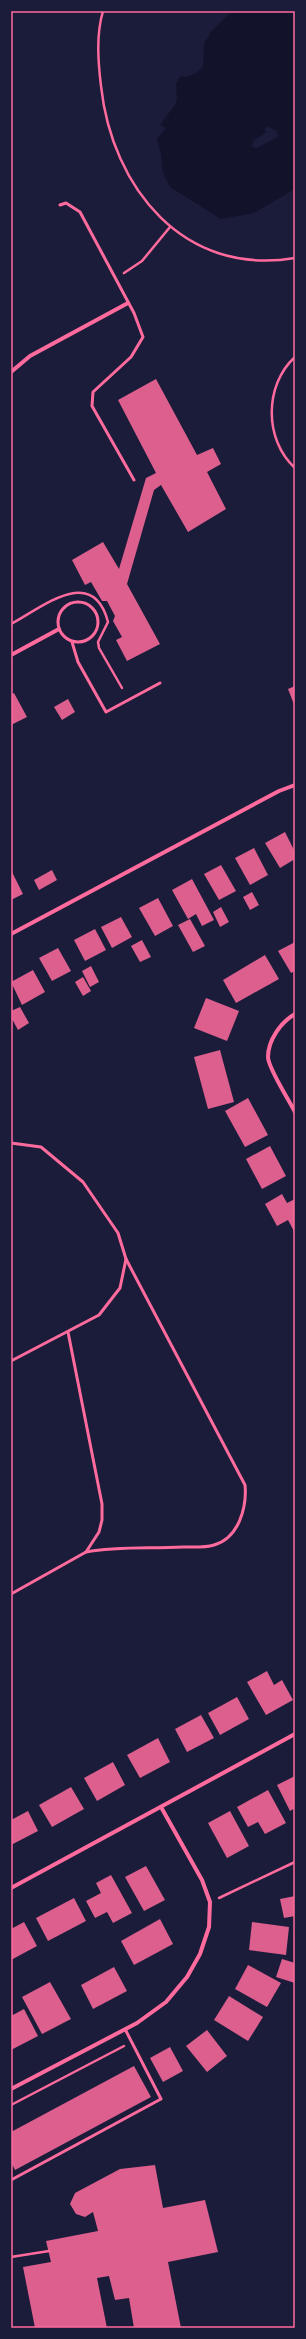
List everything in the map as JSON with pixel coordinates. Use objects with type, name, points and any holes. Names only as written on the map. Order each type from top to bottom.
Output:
[{"type":"street","points":[[11,372],[30,356],[128,303]]},
{"type":"street","points":[[11,655],[59,629]]},
{"type":"street","points":[[11,934],[280,791],[295,785]]},
{"type":"street","points":[[295,1014],[277,1030],[270,1043],[268,1058],[295,1112]]},
{"type":"street","points":[[11,1888],[295,1734]]},
{"type":"street","points":[[11,2089],[125,2029],[166,2002],[187,1977],[200,1954],[209,1927],[210,1902],[202,1880],[161,1807]]},
{"type":"lane","points":[[60,205],[66,203],[80,212],[116,278],[143,337],[131,357],[93,392],[92,406],[134,480]]},
{"type":"lane","points":[[74,602],[83,602],[90,605],[98,616],[97,631],[87,640],[72,642],[65,638],[59,629],[59,615],[66,606],[74,602]]},
{"type":"lane","points":[[72,642],[78,662],[106,712],[160,683]]},
{"type":"lane","points":[[11,1143],[41,1147],[83,1182],[118,1233],[126,1259],[245,1485],[247,1500],[243,1514],[236,1527],[215,1545],[174,1548],[110,1548],[86,1552],[11,1594]]},
{"type":"lane","points":[[11,1360],[99,1315],[112,1301],[120,1288],[126,1259]]},
{"type":"lane","points":[[68,1332],[102,1504],[99,1532],[86,1552]]},
{"type":"lane","points":[[11,2180],[162,2099],[125,2029]]},
{"type":"path","points":[[103,11],[97,49],[103,106],[111,136],[122,165],[136,188],[151,208],[170,227],[192,241],[225,256],[253,261],[295,258]]},
{"type":"path","points":[[116,278],[142,261],[170,227]]},
{"type":"path","points":[[295,357],[280,376],[273,394],[271,415],[280,449],[295,468]]},
{"type":"path","points":[[11,624],[69,593],[84,592],[92,594],[99,602],[108,622],[98,642],[99,648],[122,688]]},
{"type":"path","points":[[210,1902],[295,1862]]},
{"type":"path","points":[[11,2105],[132,2042]]},
{"type":"path","points":[[11,2257],[49,2251]]},
{"type":"shaded area","points":[[232,11],[295,11],[295,190],[254,213],[221,219],[170,187],[163,173],[161,154],[157,139],[166,128],[160,125],[175,105],[177,99],[176,84],[181,76],[185,77],[197,73],[203,66],[204,44],[211,32]],"holes":[[[267,126],[277,131],[278,137],[257,148],[252,147],[253,141],[267,132],[264,130]]]},
{"type":"building","points":[[156,379],[197,455],[213,448],[221,464],[207,472],[226,509],[188,532],[161,485],[154,490],[127,584],[160,644],[127,661],[116,640],[122,637],[113,621],[115,616],[107,601],[102,601],[91,582],[85,585],[72,560],[103,542],[119,569],[146,478],[156,473],[118,400]]},
{"type":"building","points":[[295,686],[295,707],[288,689]]},
{"type":"building","points":[[14,693],[27,717],[11,725],[11,695]]},
{"type":"building","points":[[68,699],[75,712],[62,720],[54,707]]},
{"type":"building","points":[[285,832],[295,852],[295,859],[280,868],[265,843]]},
{"type":"building","points":[[254,848],[268,875],[250,885],[235,858]]},
{"type":"building","points":[[221,865],[236,891],[219,900],[204,874]]},
{"type":"building","points":[[11,870],[23,894],[11,900]]},
{"type":"building","points":[[52,870],[57,880],[39,890],[34,880]]},
{"type":"building","points":[[192,879],[214,920],[202,926],[196,914],[188,919],[172,890]]},
{"type":"building","points":[[252,892],[259,905],[250,910],[243,897]]},
{"type":"building","points":[[158,898],[173,926],[155,936],[139,908]]},
{"type":"building","points":[[221,907],[229,922],[220,927],[213,912]]},
{"type":"building","points":[[121,917],[132,937],[112,948],[101,927]]},
{"type":"building","points":[[190,919],[205,946],[193,952],[178,925]]},
{"type":"building","points":[[95,929],[106,950],[85,961],[74,940]]},
{"type":"building","points":[[142,940],[151,957],[140,962],[131,946]]},
{"type":"building","points":[[295,942],[295,971],[291,973],[278,951]]},
{"type":"building","points":[[58,948],[71,971],[52,981],[39,958]]},
{"type":"building","points":[[265,955],[279,979],[236,1003],[223,980]]},
{"type":"building","points":[[91,966],[99,982],[90,987],[82,971]]},
{"type":"building","points":[[33,970],[45,992],[22,1005],[11,982]]},
{"type":"building","points":[[83,977],[91,991],[83,996],[75,982]]},
{"type":"building","points":[[206,998],[239,1011],[227,1041],[194,1028]]},
{"type":"building","points":[[20,1007],[29,1023],[18,1030],[11,1017],[11,1011]]},
{"type":"building","points":[[220,1050],[234,1102],[208,1109],[194,1057]]},
{"type":"building","points":[[248,1098],[268,1135],[245,1147],[225,1111]]},
{"type":"building","points":[[270,1146],[286,1176],[262,1189],[246,1159]]},
{"type":"building","points":[[282,1194],[287,1203],[295,1199],[295,1233],[288,1220],[277,1226],[265,1204]]},
{"type":"building","points":[[267,1671],[274,1685],[282,1680],[293,1700],[266,1715],[247,1682]]},
{"type":"building","points":[[237,1697],[249,1719],[220,1735],[208,1713]]},
{"type":"building","points":[[201,1715],[214,1738],[187,1752],[175,1729]]},
{"type":"building","points":[[158,1738],[170,1762],[140,1778],[127,1755]]},
{"type":"building","points":[[113,1762],[125,1785],[97,1801],[84,1778]]},
{"type":"building","points":[[295,1776],[295,1808],[290,1811],[277,1785]]},
{"type":"building","points":[[71,1787],[84,1809],[52,1827],[39,1805]]},
{"type":"building","points":[[268,1790],[286,1823],[265,1834],[258,1822],[248,1827],[237,1807]]},
{"type":"building","points":[[28,1811],[38,1831],[11,1845],[11,1820]]},
{"type":"building","points":[[230,1811],[249,1846],[227,1858],[208,1823]]},
{"type":"building","points":[[146,1866],[165,1900],[144,1911],[125,1877]]},
{"type":"building","points":[[111,1875],[132,1913],[113,1923],[107,1912],[95,1918],[86,1901],[101,1893],[96,1883]]},
{"type":"building","points":[[295,1896],[295,1916],[284,1918],[280,1899]]},
{"type":"building","points":[[74,1898],[86,1921],[48,1941],[36,1918]]},
{"type":"building","points":[[160,1919],[173,1944],[134,1965],[121,1941]]},
{"type":"building","points":[[24,1922],[37,1946],[11,1960],[11,1929]]},
{"type":"building","points":[[252,1922],[289,1927],[286,1955],[249,1950]]},
{"type":"building","points":[[282,1959],[295,1963],[295,1983],[276,1977]]},
{"type":"building","points":[[248,1965],[281,1983],[267,2007],[235,1989]]},
{"type":"building","points":[[114,1967],[127,1991],[93,2009],[81,1985]]},
{"type":"building","points":[[50,1982],[71,2019],[42,2034],[22,1997]]},
{"type":"building","points":[[229,1996],[263,2017],[248,2041],[214,2020]]},
{"type":"building","points":[[24,2009],[38,2036],[11,2050],[11,2016]]},
{"type":"building","points":[[207,2030],[227,2056],[207,2072],[186,2046]]},
{"type":"building","points":[[170,2047],[183,2071],[163,2082],[150,2058]]},
{"type":"building","points":[[134,2066],[151,2097],[15,2170],[11,2162],[11,2132]]},
{"type":"building","points":[[155,2165],[163,2208],[205,2200],[218,2252],[168,2262],[181,2328],[134,2328],[129,2298],[115,2300],[109,2276],[97,2278],[107,2328],[35,2328],[23,2267],[51,2262],[46,2241],[98,2231],[93,2212],[85,2217],[76,2214],[70,2204],[75,2193],[120,2169]]}]
